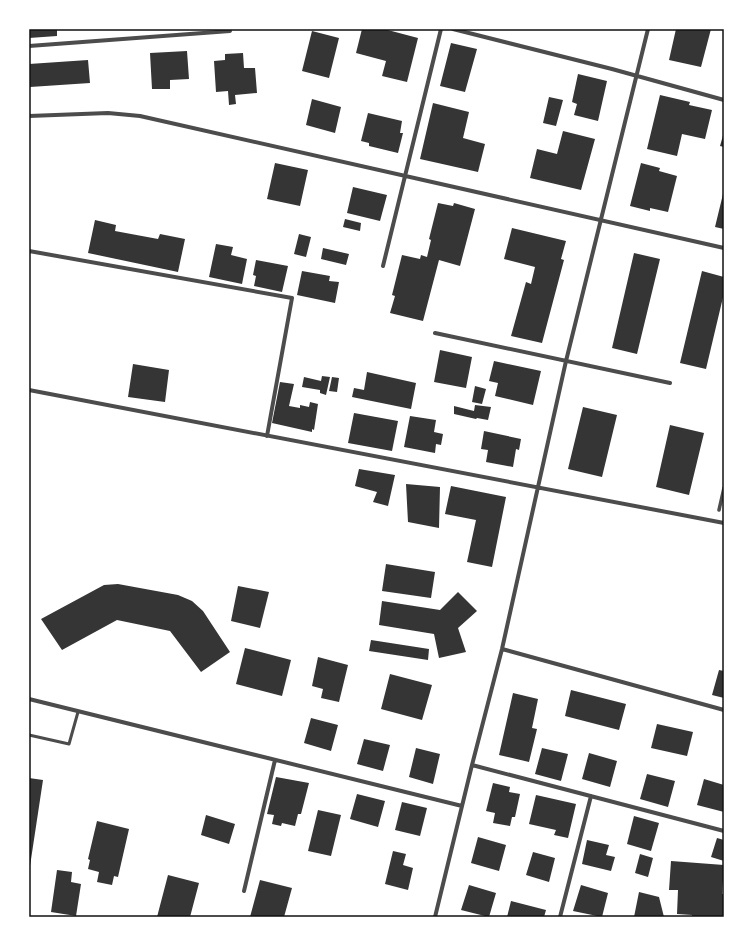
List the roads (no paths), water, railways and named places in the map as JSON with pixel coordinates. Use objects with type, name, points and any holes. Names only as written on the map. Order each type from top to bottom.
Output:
[{"type":"street","points":[[383,266],[404,175],[441,29]]},
{"type":"street","points":[[453,29],[612,69],[724,100]]},
{"type":"street","points":[[435,917],[502,650],[566,361],[635,76],[648,29]]},
{"type":"street","points":[[29,46],[230,31]]},
{"type":"street","points":[[29,116],[108,113],[140,116],[724,248]]},
{"type":"street","points":[[29,251],[292,298],[267,436]]},
{"type":"street","points":[[435,333],[670,382]]},
{"type":"street","points":[[29,390],[724,523]]},
{"type":"street","points":[[719,510],[724,488]]},
{"type":"street","points":[[502,650],[724,710]]},
{"type":"street","points":[[29,700],[462,806]]},
{"type":"street","points":[[244,891],[275,760]]},
{"type":"street","points":[[472,765],[724,831]]},
{"type":"street","points":[[560,917],[591,796]]},
{"type":"lane","points":[[29,735],[69,744],[78,712]]}]
